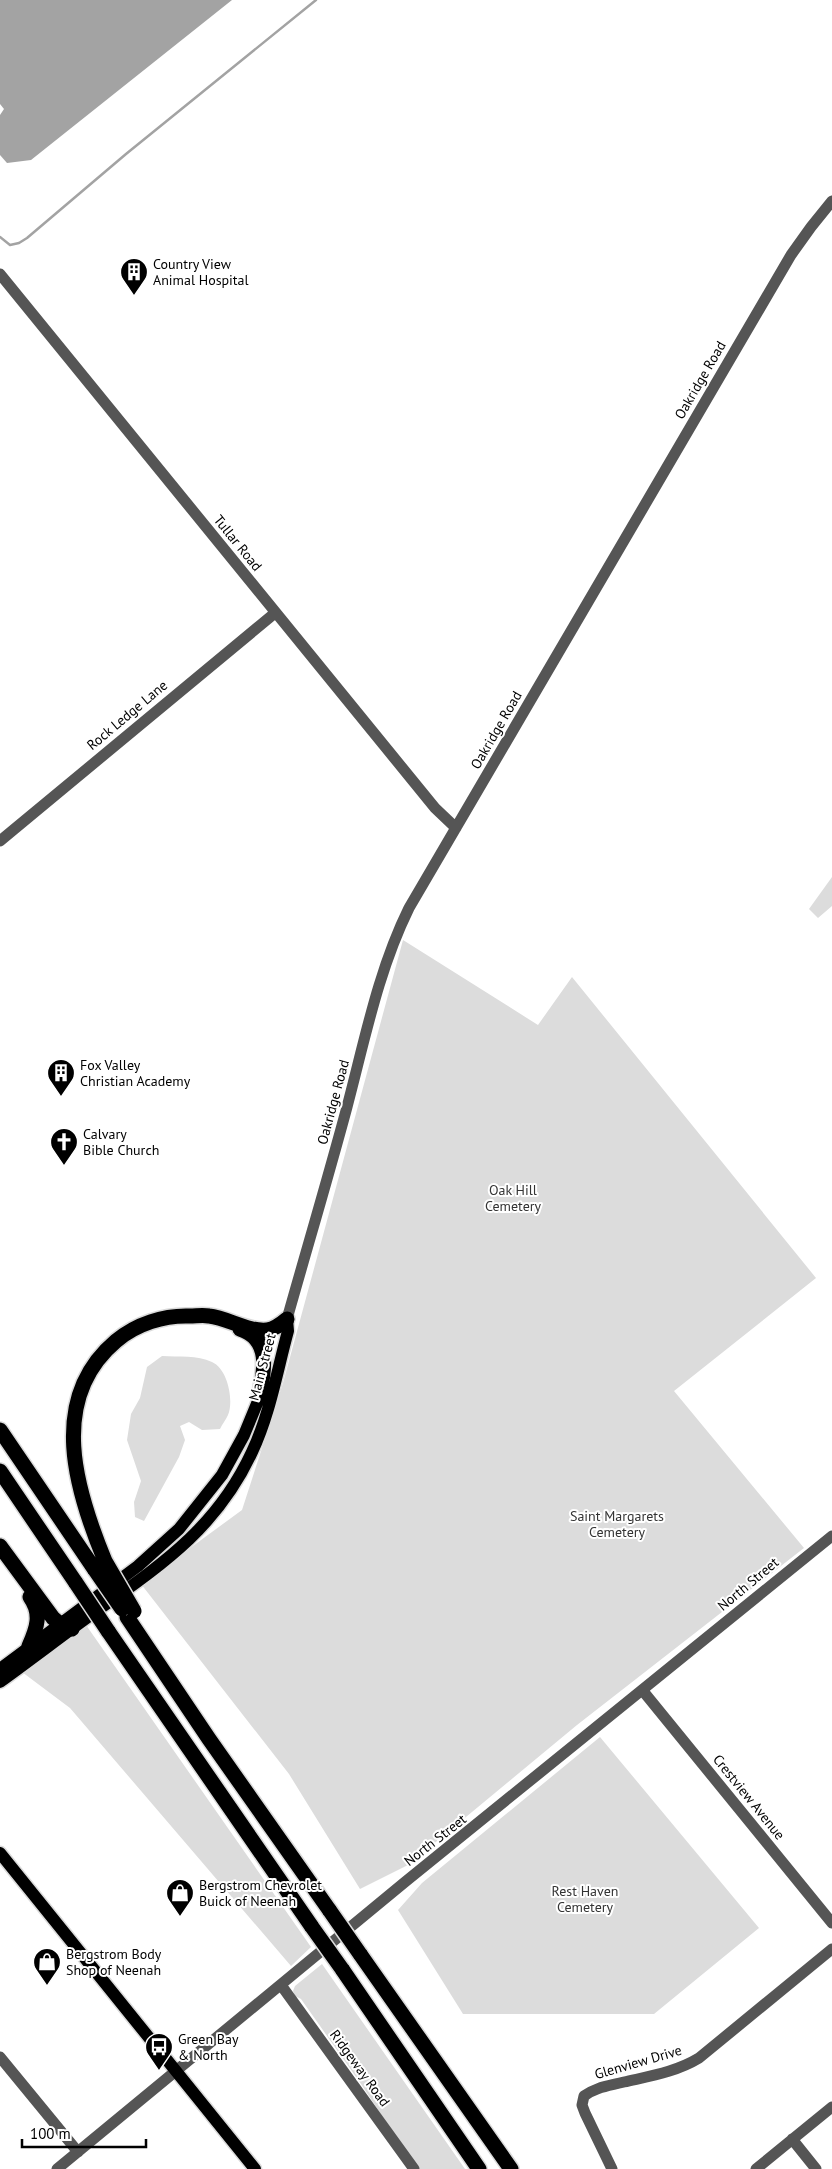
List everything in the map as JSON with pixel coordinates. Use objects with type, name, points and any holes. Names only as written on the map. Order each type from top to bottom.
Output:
[{"type":"highway","points":[[200,1316],[207,1320],[243,1330],[258,1342],[265,1360],[259,1398]]},
{"type":"highway","points":[[100,1566],[75,1464],[75,1416],[81,1389],[97,1360],[108,1348],[130,1331],[161,1318],[208,1316],[266,1330],[280,1325],[287,1319]]},
{"type":"highway","points":[[0,1430],[100,1566],[209,1739],[511,2169]]},
{"type":"highway","points":[[0,1471],[479,2169]]},
{"type":"highway","points":[[0,1546],[53,1618],[66,1627]]},
{"type":"highway","points":[[0,1556],[36,1607],[38,1625],[29,1646]]},
{"type":"main road","name":"Main Street","points":[[0,1682],[180,1529],[222,1475],[244,1435],[268,1378],[280,1329],[287,1319]]},
{"type":"main road","name":"Main Street","points":[[0,1669],[29,1646],[66,1627],[175,1553],[198,1532],[218,1508],[252,1452],[261,1428],[288,1331],[287,1319]]},
{"type":"main road","points":[[0,1853],[256,2169]]},
{"type":"street","name":"Oakridge Road","points":[[287,1319],[322,1203],[388,953],[409,908],[791,255],[832,201]]},
{"type":"street","name":"Tullar Road","points":[[0,274],[434,808],[456,828]]},
{"type":"street","name":"Rock Ledge Lane","points":[[0,841],[275,613]]},
{"type":"street","name":"North Street","points":[[57,2169],[832,1536]]},
{"type":"street","name":"Crestview Avenue","points":[[643,1690],[832,1923]]},
{"type":"street","name":"Glenview Drive","points":[[612,2169],[585,2113],[582,2105],[584,2096],[595,2089],[681,2068],[699,2058],[832,1949]]},
{"type":"street","name":"Ridgeway Road","points":[[281,1985],[414,2169]]},
{"type":"street","points":[[0,2057],[78,2152]]},
{"type":"street","points":[[756,2169],[832,2107]]},
{"type":"street","points":[[792,2139],[816,2169]]},
{"type":"green space","points":[[832,877],[832,906],[818,918],[809,909]]},
{"type":"green space","name":"Oak Hill Cemetery","points":[[403,940],[538,1025],[572,977],[816,1278],[674,1391],[804,1548],[577,1725],[408,1865],[360,1889],[289,1774],[141,1584],[242,1510],[283,1383]]},
{"type":"green space","points":[[162,1356],[200,1358],[218,1366],[226,1378],[230,1394],[230,1409],[220,1429],[202,1430],[189,1422],[180,1426],[185,1440],[179,1457],[144,1521],[135,1517],[134,1502],[141,1481],[127,1440],[131,1414],[140,1398],[147,1367]]},
{"type":"green space","points":[[86,1625],[311,1947],[291,1966],[70,1708],[22,1672]]},
{"type":"green space","name":"Rest Haven Cemetery","points":[[600,1737],[759,1928],[654,2014],[463,2014],[398,1910],[422,1883]]},
{"type":"green space","points":[[322,1964],[465,2169],[417,2169],[361,2084],[301,1999],[295,1996],[293,1991],[295,1986]]},
{"type":"shaded area","points":[[0,0],[232,0],[31,160],[7,163],[0,155],[0,115],[4,109],[0,104]]},
{"type":"waterway","points":[[0,237],[10,245],[19,243],[27,238],[126,154],[316,0]]},
{"type":"place","name":"Country View Animal Hospital","points":[[134,296]]},
{"type":"place","name":"Fox Valley Christian Academy","points":[[61,1097]]},
{"type":"place","name":"Calvary Bible Church","points":[[64,1166]]},
{"type":"place","name":"Bergstrom Chevrolet Buick of Neenah","points":[[180,1917]]},
{"type":"place","name":"Bergstrom Body Shop of Neenah","points":[[47,1986]]},
{"type":"place","name":"Green Bay & North","points":[[159,2071]]},
{"type":"park label","name":"Saint Margarets Cemetery","points":[[617,1524]]}]
